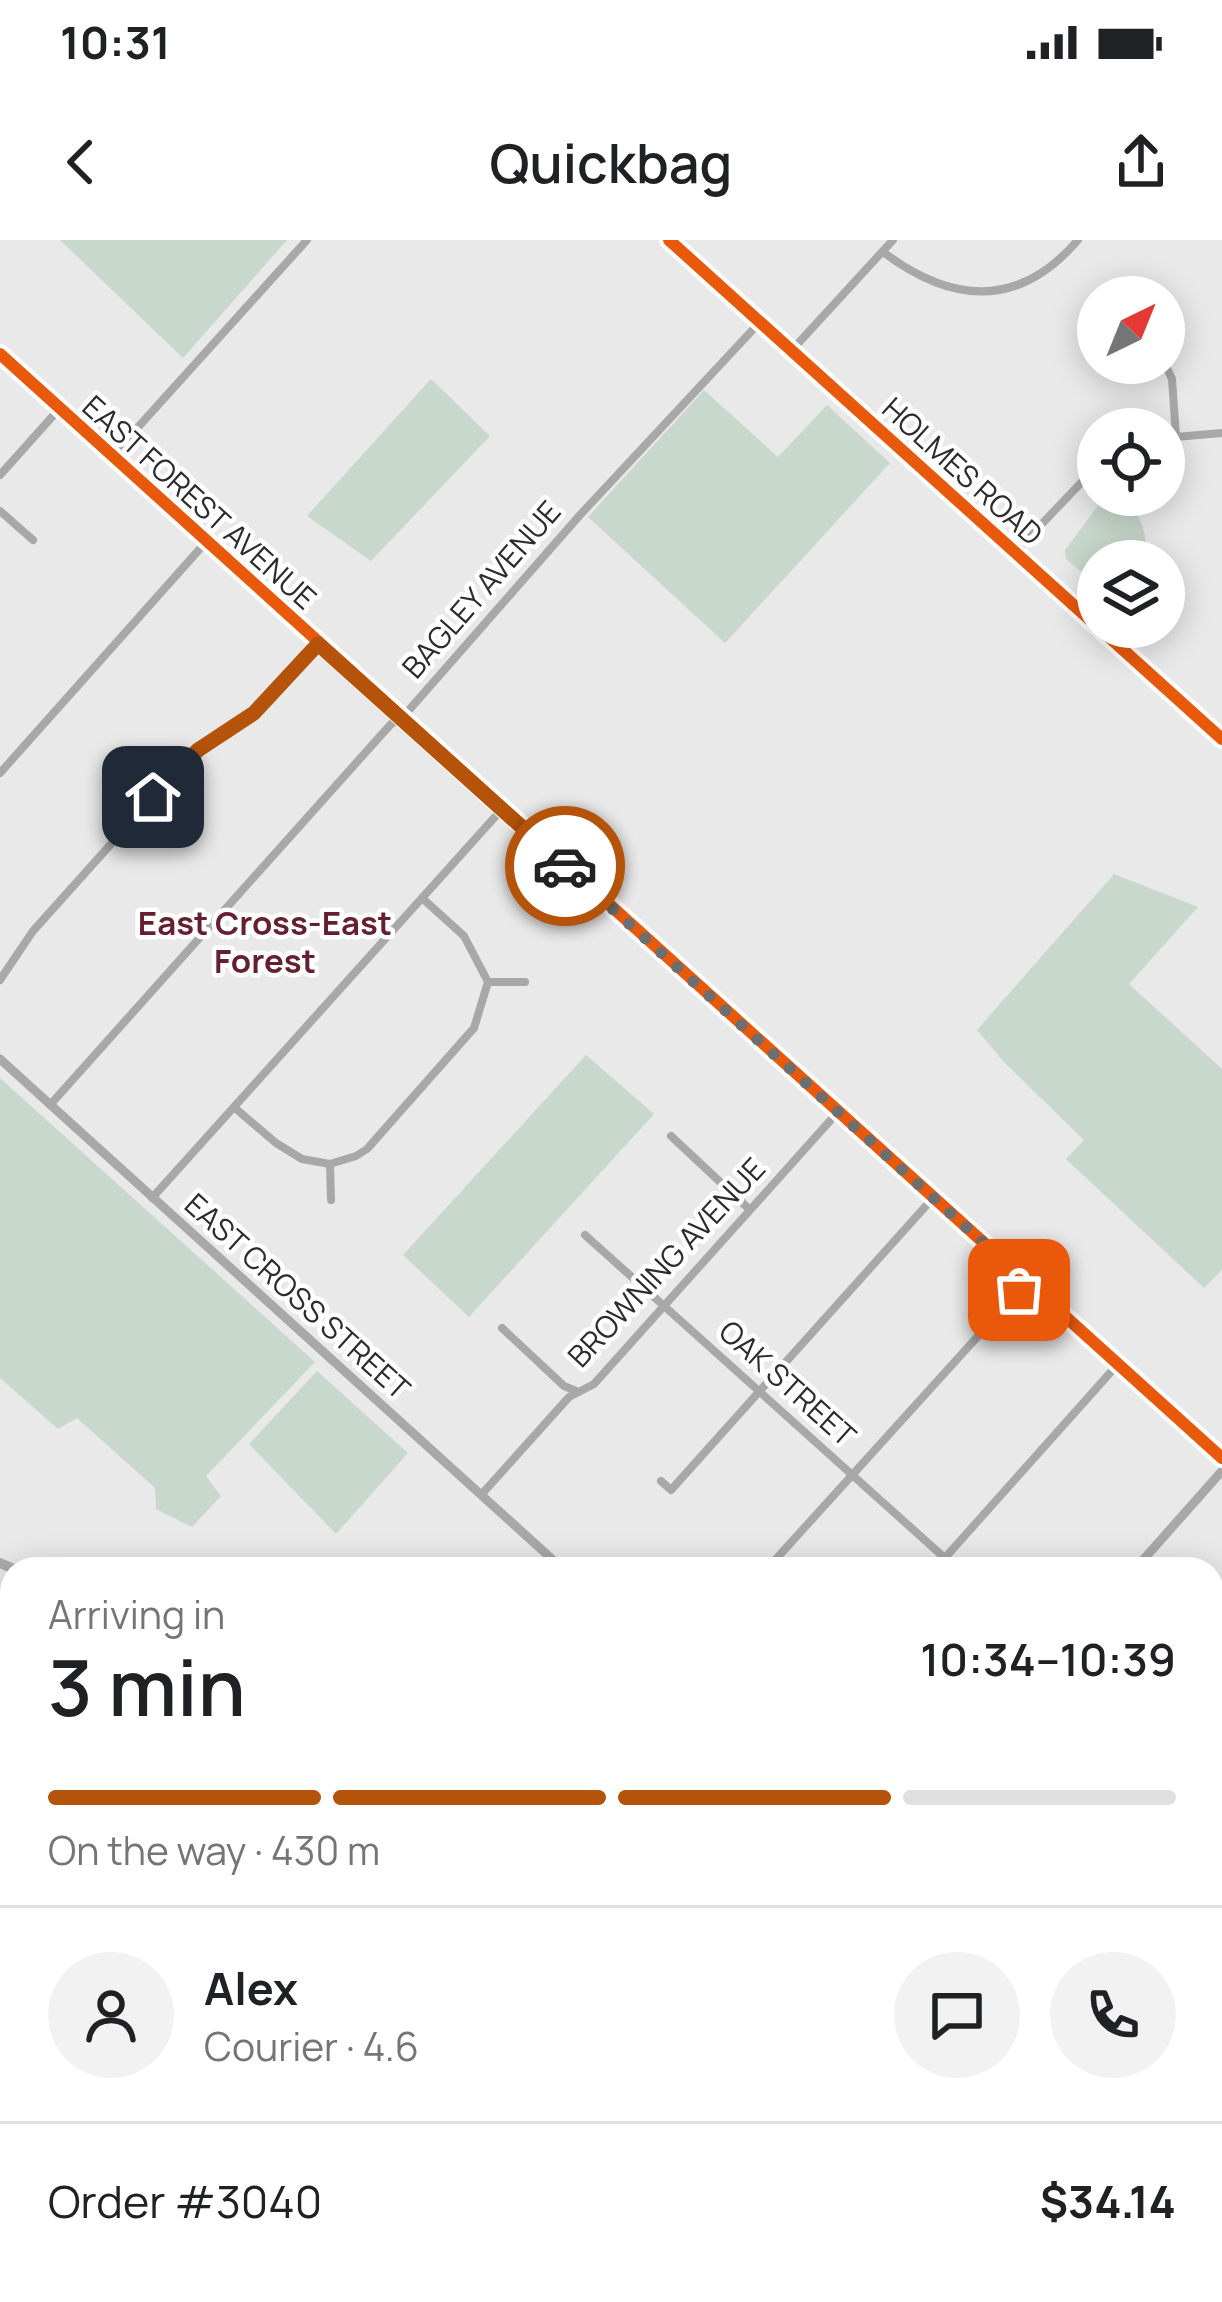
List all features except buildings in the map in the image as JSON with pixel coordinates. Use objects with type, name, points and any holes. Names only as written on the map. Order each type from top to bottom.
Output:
[{"type":"street","points":[[112,456],[307,240]]},
{"type":"street","name":"HOLMES ROAD","points":[[669,240],[1222,739]]},
{"type":"street","points":[[792,350],[893,240]]},
{"type":"street","points":[[883,252],[926,282],[982,292],[1030,279],[1078,240]]},
{"type":"street","name":"BAGLEY AVENUE","points":[[50,1105],[580,515],[760,322]]},
{"type":"street","name":"EAST FOREST AVENUE","points":[[0,354],[1222,1458]]},
{"type":"street","points":[[0,476],[60,408]]},
{"type":"street","points":[[1185,435],[1222,433]]},
{"type":"street","points":[[1015,552],[1077,487]]},
{"type":"street","points":[[0,511],[33,540]]},
{"type":"street","points":[[0,773],[206,542]]},
{"type":"street","points":[[0,980],[34,932],[181,766],[209,741],[254,713],[318,644]]},
{"type":"street","points":[[152,1199],[502,808]]},
{"type":"street","points":[[235,1108],[288,1152],[330,1164],[368,1148],[459,1048],[474,1028],[488,982],[464,936],[422,898]]},
{"type":"street","points":[[488,982],[525,982]]},
{"type":"street","name":"EAST CROSS STREET","points":[[0,1059],[549,1557]]},
{"type":"street","name":"BROWNING AVENUE","points":[[481,1495],[576,1391],[595,1384],[838,1113]]},
{"type":"street","points":[[671,1136],[750,1209]]},
{"type":"street","points":[[330,1164],[331,1200]]},
{"type":"street","points":[[661,1481],[674,1493],[933,1198]]},
{"type":"street","name":"OAK STREET","points":[[585,1235],[943,1557]]},
{"type":"street","points":[[777,1557],[1027,1282]]},
{"type":"street","points":[[502,1328],[564,1386],[576,1391]]},
{"type":"street","points":[[945,1557],[1118,1364]]},
{"type":"street","points":[[1146,1557],[1222,1472]]},
{"type":"green space","points":[[60,240],[287,240],[183,358]]},
{"type":"green space","points":[[431,379],[490,436],[371,561],[307,516]]},
{"type":"green space","points":[[704,390],[778,457],[827,405],[890,463],[725,643],[588,517]]},
{"type":"green space","points":[[1090,516],[1137,516],[1142,525],[1145,540],[1077,540],[1077,568],[1066,559],[1065,550]]},
{"type":"green space","points":[[1114,874],[1198,907],[1129,984],[1222,1069],[1222,1270],[1204,1288],[1066,1159],[1084,1140],[977,1030]]},
{"type":"green space","points":[[586,1055],[654,1114],[469,1317],[403,1255]]},
{"type":"green space","points":[[0,1078],[315,1362],[206,1476],[221,1496],[192,1527],[156,1509],[155,1488],[77,1418],[58,1429],[0,1378]]},
{"type":"green space","points":[[317,1371],[408,1453],[336,1534],[249,1444]]},
{"type":"cycle path","points":[[669,240],[1222,739]]},
{"type":"cycle path","points":[[0,354],[1222,1458]]},
{"type":"way so far","points":[[565,866],[1027,1282],[1019,1290]]},
{"type":"district","name":"East Cross-East Forest","points":[[265,942]]},
{"type":"route","points":[[153,797],[198,750],[254,713],[318,644],[565,866]]}]
